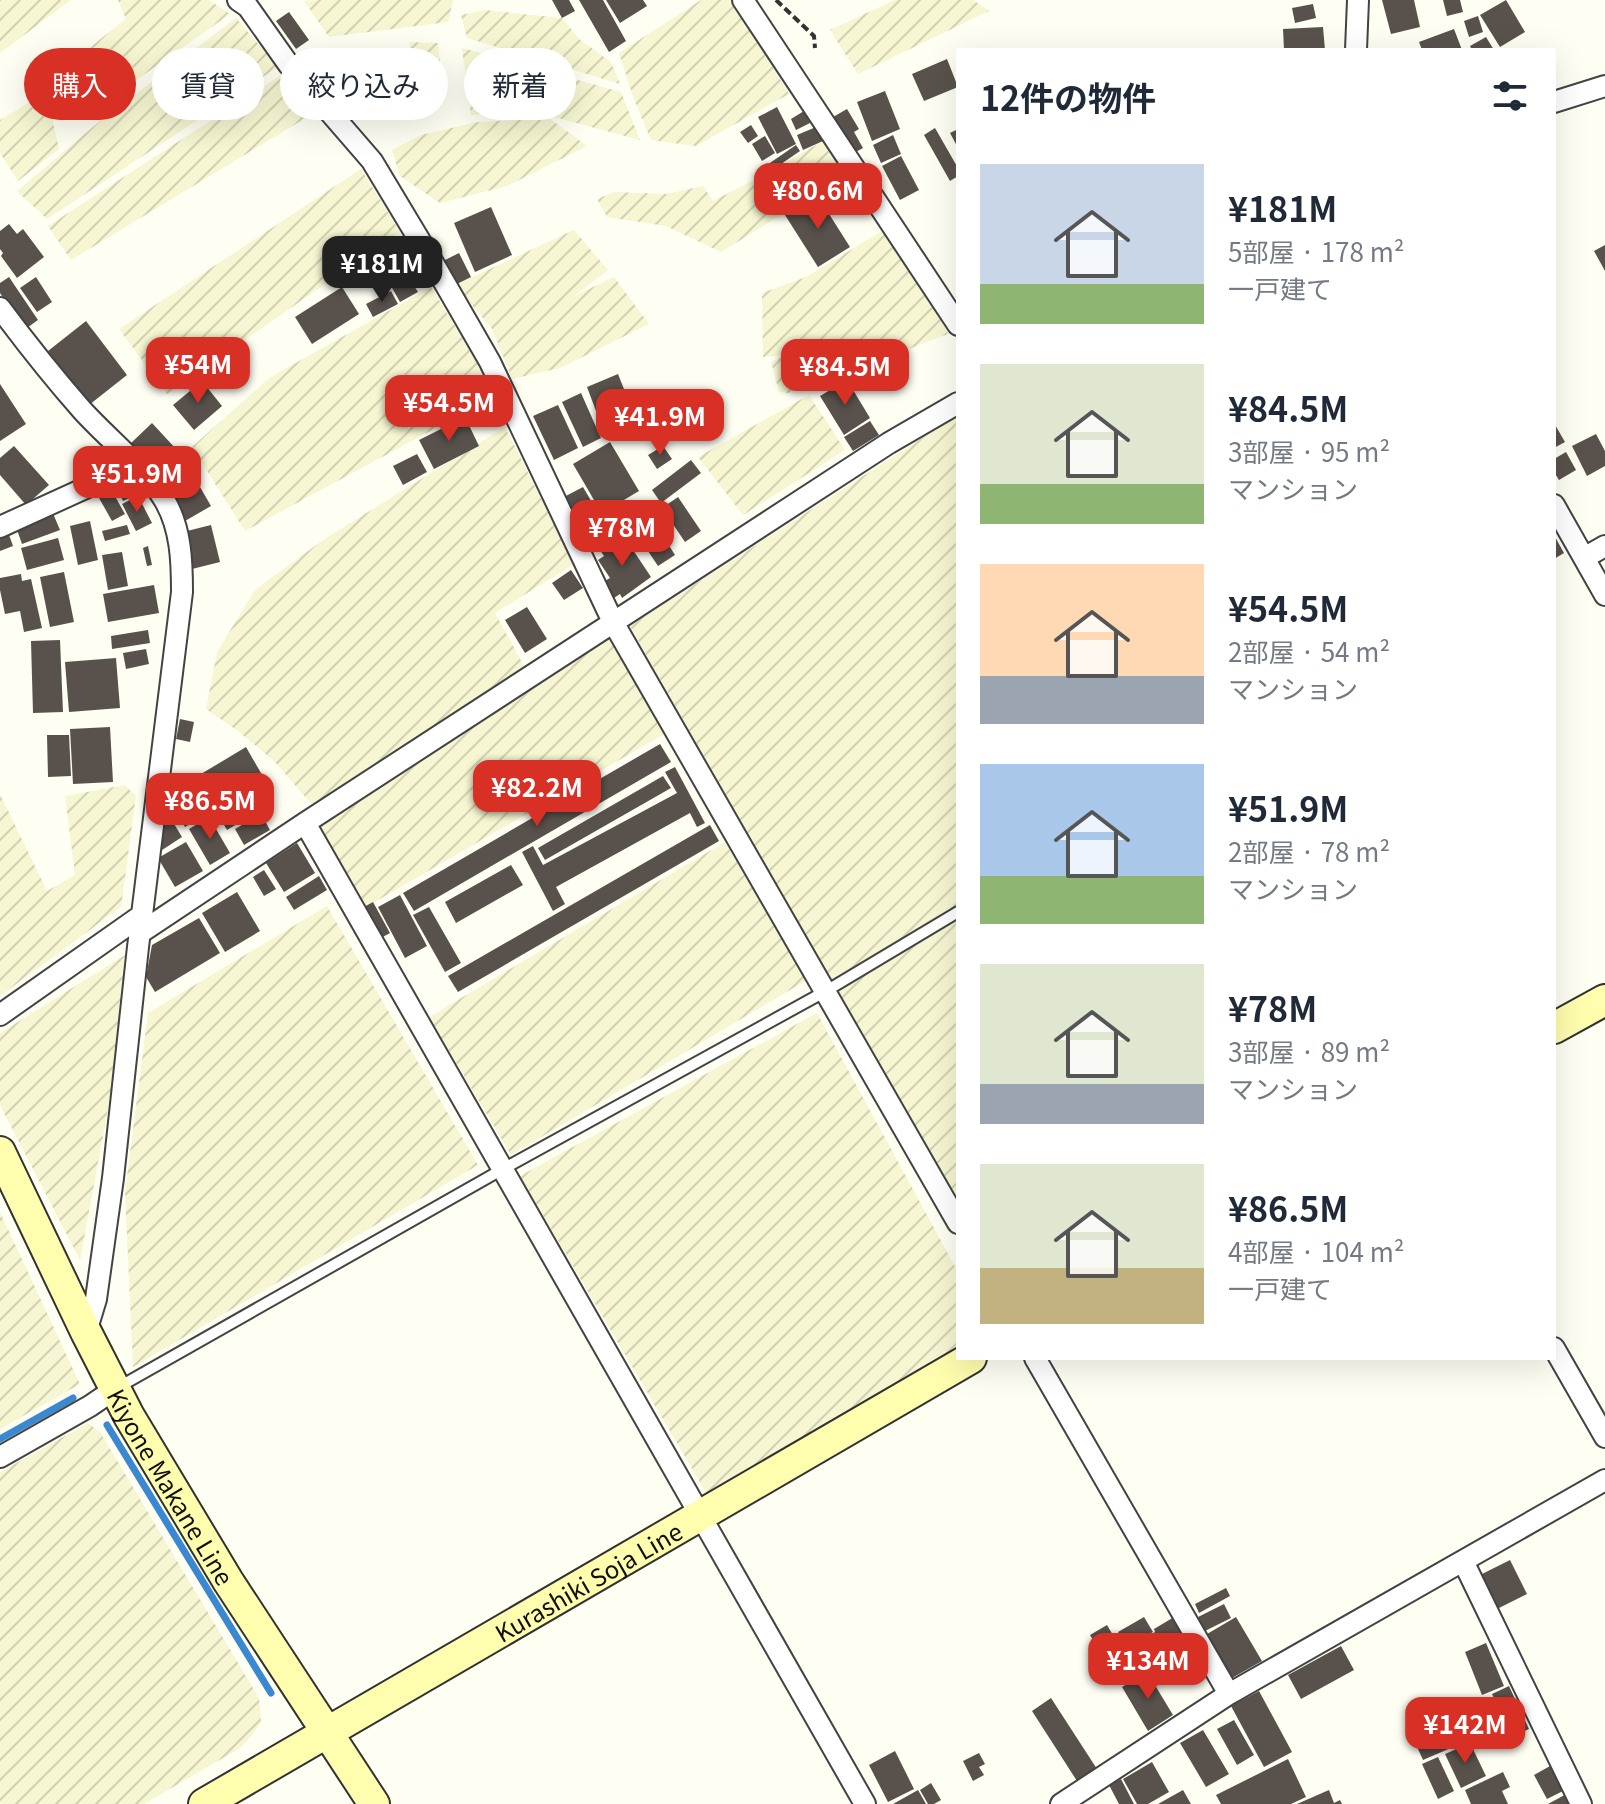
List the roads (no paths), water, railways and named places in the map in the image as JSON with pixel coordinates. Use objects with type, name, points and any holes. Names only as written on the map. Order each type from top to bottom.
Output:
[{"type":"main road","points":[[1556,1027],[1605,1000]]},
{"type":"main road","name":"Kiyone Makane Line","points":[[0,1152],[115,1389],[179,1502],[278,1660],[374,1804]]},
{"type":"main road","name":"Kurashiki Soja Line","points":[[204,1804],[968,1360]]},
{"type":"street","points":[[238,0],[248,7],[289,65],[372,161],[490,362],[613,622],[956,1219]]},
{"type":"street","points":[[743,0],[956,322]]},
{"type":"street","points":[[1356,48],[1358,0]]},
{"type":"street","points":[[1556,101],[1605,86]]},
{"type":"street","points":[[0,308],[41,362],[136,465],[165,502],[176,529],[182,558],[182,592],[109,1209],[96,1299],[86,1332]]},
{"type":"street","points":[[0,1015],[305,823],[889,443],[956,404]]},
{"type":"street","points":[[0,527],[136,465]]},
{"type":"street","points":[[1556,509],[1605,595]]},
{"type":"street","points":[[1584,558],[1605,546]]},
{"type":"street","points":[[305,823],[865,1804]]},
{"type":"street","points":[[1556,1351],[1605,1437]]},
{"type":"street","points":[[1036,1360],[1229,1694]]},
{"type":"street","points":[[0,1457],[115,1389]]},
{"type":"street","points":[[1061,1804],[1229,1694],[1605,1480]]},
{"type":"street","points":[[1463,1561],[1581,1804]]},
{"type":"lane","points":[[115,1389],[503,1169],[826,991],[956,913]]},
{"type":"waterway","points":[[0,1439],[73,1398]]},
{"type":"waterway","points":[[107,1425],[271,1693]]}]
